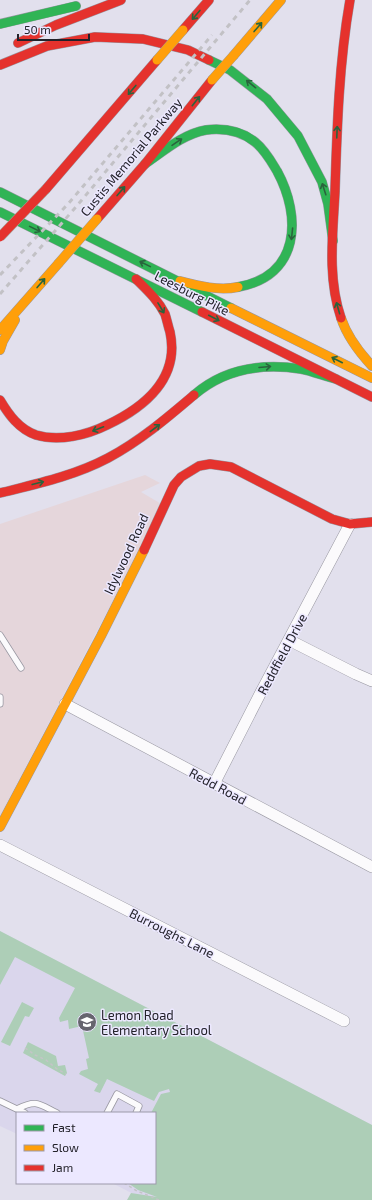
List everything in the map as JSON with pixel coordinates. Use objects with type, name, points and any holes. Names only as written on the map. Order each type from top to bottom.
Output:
[{"type":"main road","points":[[0,24],[104,0]]},
{"type":"main road","points":[[7,48],[56,25],[121,0]]},
{"type":"main road","points":[[0,237],[46,189],[209,0]]},
{"type":"main road","name":"Custis Memorial Parkway","points":[[0,330],[145,164],[212,80],[281,0]]},
{"type":"main road","points":[[350,0],[340,71],[333,241],[334,287],[337,305],[350,340],[361,355],[372,366]]},
{"type":"main road","points":[[0,65],[32,49],[52,43],[81,37],[110,35],[139,36],[162,41],[191,49],[212,58],[237,74],[262,94],[282,115],[300,139],[322,182],[326,196],[333,241]]},
{"type":"main road","points":[[145,164],[185,136],[192,133],[214,129],[228,130],[239,133],[255,142],[264,151],[281,179],[290,203],[292,229],[290,245],[282,261],[270,275],[261,281],[250,285],[234,288],[210,288],[180,281]]},
{"type":"main road","name":"Leesburg Pike","points":[[0,192],[372,378]]},
{"type":"main road","name":"Leesburg Pike","points":[[0,212],[372,397]]},
{"type":"main road","points":[[0,400],[11,419],[21,427],[32,433],[45,437],[57,438],[88,433],[106,426],[146,401],[163,381],[169,369],[172,357],[171,332],[164,312],[154,297],[136,279]]},
{"type":"main road","points":[[0,350],[24,302]]},
{"type":"main road","points":[[0,493],[62,477],[108,458],[154,429],[204,386],[235,372],[251,368],[273,366],[302,368],[336,379]]},
{"type":"main road","name":"Idylwood Road","points":[[0,827],[101,636],[139,561],[165,502],[174,485],[181,477],[199,466],[210,464],[231,467],[332,519],[350,524],[372,522]]},
{"type":"street","name":"Reddfield Drive","points":[[214,784],[350,524]]},
{"type":"street","points":[[289,640],[372,681]]},
{"type":"street","name":"Redd Road","points":[[65,704],[372,867]]},
{"type":"street","name":"Burroughs Lane","points":[[0,844],[344,1021]]},
{"type":"lane","points":[[0,634],[21,668]]},
{"type":"lane","points":[[0,697],[0,704]]},
{"type":"lane","points":[[107,1112],[116,1094],[139,1106],[136,1112]]},
{"type":"lane","points":[[0,1101],[23,1112]]},
{"type":"lane","points":[[17,1109],[36,1102],[55,1112]]},
{"type":"path","points":[[25,1048],[66,1074]]},
{"type":"path","points":[[126,1184],[137,1191],[159,1200]]},
{"type":"shaded area","points":[[145,475],[160,483],[141,492],[163,505],[0,816],[0,524]]},
{"type":"shaded area","name":"Lemon Road Elementary School","points":[[0,931],[372,1125],[372,1200],[145,1200],[114,1184],[156,1184],[156,1112],[16,1112],[16,1134],[0,1126]]},
{"type":"green space","name":"Lemon Road Elementary School","points":[[0,931],[372,1125],[372,1200],[127,1200],[131,1193],[157,1197],[138,1190],[129,1184],[156,1184],[156,1112],[152,1112],[161,1094],[170,1092],[169,1089],[159,1092],[154,1101],[107,1079],[100,1093],[94,1091],[98,1084],[79,1074],[81,1071],[88,1069],[86,1059],[89,1058],[82,1026],[69,1029],[68,1020],[60,1022],[59,1018],[75,988],[15,957],[0,985]]},
{"type":"green space","points":[[22,1002],[34,1008],[29,1017],[25,1016],[10,1046],[1,1042]]},
{"type":"green space","points":[[28,1042],[56,1056],[58,1066],[65,1065],[67,1073],[65,1076],[23,1053]]},
{"type":"railway","points":[[0,294],[75,208],[250,0]]},
{"type":"railway","points":[[0,275],[68,204],[212,35]]},
{"type":"traffic: fast","points":[[0,24],[76,6]]},
{"type":"traffic: fast","points":[[209,60],[230,70],[267,99],[298,136],[322,182],[328,204],[333,241]]},
{"type":"traffic: fast","points":[[145,164],[189,135],[206,130],[219,129],[244,135],[259,145],[265,152],[277,171],[285,189],[290,207],[292,225],[290,242],[284,258],[274,271],[259,281],[238,287]]},
{"type":"traffic: fast","points":[[0,192],[231,308]]},
{"type":"traffic: fast","points":[[0,212],[202,312]]},
{"type":"traffic: fast","points":[[194,395],[218,379],[244,370],[258,368],[286,367],[301,369],[336,379]]},
{"type":"traffic: slow","points":[[234,55],[281,0]]},
{"type":"traffic: slow","points":[[157,60],[183,30]]},
{"type":"traffic: slow","points":[[212,80],[234,55]]},
{"type":"traffic: slow","points":[[58,264],[97,219]]},
{"type":"traffic: slow","points":[[0,330],[58,264]]},
{"type":"traffic: slow","points":[[180,281],[216,288],[238,287]]},
{"type":"traffic: slow","points":[[231,308],[372,378]]},
{"type":"traffic: slow","points":[[341,318],[354,344],[372,366]]},
{"type":"traffic: slow","points":[[0,350],[3,341],[15,320]]},
{"type":"traffic: slow","points":[[0,827],[101,636],[144,550]]},
{"type":"traffic: jam","points":[[18,43],[56,25],[121,0]]},
{"type":"traffic: jam","points":[[183,30],[209,0]]},
{"type":"traffic: jam","points":[[341,318],[332,271],[332,239],[339,95],[343,47],[350,0]]},
{"type":"traffic: jam","points":[[0,65],[47,46],[95,37],[143,39],[188,50],[209,60]]},
{"type":"traffic: jam","points":[[46,189],[157,60]]},
{"type":"traffic: jam","points":[[97,219],[145,164],[212,80]]},
{"type":"traffic: jam","points":[[0,237],[46,189]]},
{"type":"traffic: jam","points":[[0,400],[11,416],[24,429],[36,435],[54,438],[63,438],[99,429],[121,418],[146,400],[164,377],[170,363],[172,348],[170,332],[165,314],[156,300],[136,279]]},
{"type":"traffic: jam","points":[[202,312],[372,397]]},
{"type":"traffic: jam","points":[[0,493],[68,475],[108,458],[142,437],[194,395]]},
{"type":"traffic: jam","points":[[144,550],[174,485],[181,477],[199,466],[210,464],[231,467],[332,519],[350,524],[372,522]]},
{"type":"place","name":"Lemon Road Elementary School","points":[[87,1022]]}]
